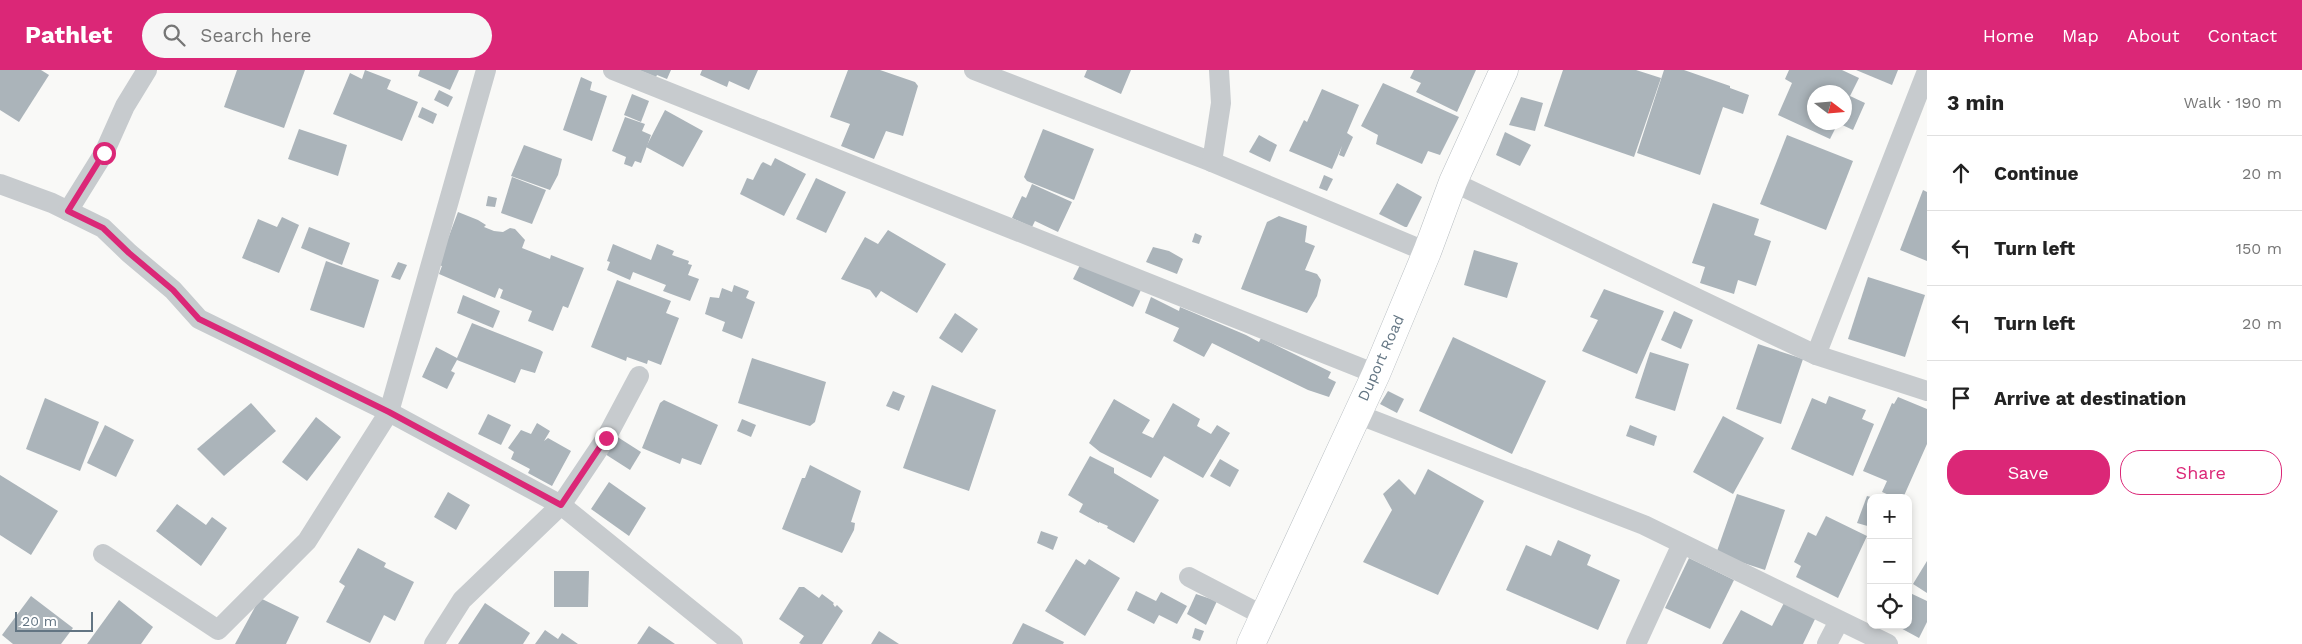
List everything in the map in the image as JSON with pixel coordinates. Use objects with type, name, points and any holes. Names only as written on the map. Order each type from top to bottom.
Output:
[{"type":"street","points":[[68,211],[104,153],[125,106],[147,70]]},
{"type":"street","points":[[103,554],[218,630],[307,541],[389,412],[486,70]]},
{"type":"street","points":[[613,70],[1376,374]]},
{"type":"street","points":[[974,70],[1212,162],[1427,252]]},
{"type":"street","points":[[1212,162],[1221,103],[1218,70]]},
{"type":"street","name":"Duport Road","points":[[1251,644],[1376,374],[1427,252],[1452,182],[1504,70]]},
{"type":"street","points":[[1816,355],[1927,71]]},
{"type":"street","points":[[1452,182],[1816,355],[1927,391]]},
{"type":"street","points":[[0,184],[52,203],[103,228],[173,290],[199,319],[389,412],[561,505],[734,644]]},
{"type":"street","points":[[434,644],[462,600],[561,505],[606,438],[638,376]]},
{"type":"street","points":[[1357,414],[1644,525],[1888,644]]},
{"type":"street","points":[[1636,644],[1682,544]]},
{"type":"street","points":[[1189,577],[1264,616]]},
{"type":"street","points":[[1827,644],[1839,621]]},
{"type":"building","points":[[0,70],[41,70],[49,75],[19,122],[0,110]]},
{"type":"building","points":[[237,70],[305,70],[284,128],[224,107]]},
{"type":"building","points":[[365,70],[391,80],[387,89],[418,102],[402,141],[333,114],[350,73],[362,79]]},
{"type":"building","points":[[420,70],[459,70],[450,90],[418,76]]},
{"type":"building","points":[[639,70],[671,70],[667,79]]},
{"type":"building","points":[[702,70],[758,70],[749,90],[729,81],[727,87],[700,75]]},
{"type":"building","points":[[848,70],[880,70],[915,82],[918,86],[903,136],[886,131],[874,159],[841,146],[850,124],[830,117]]},
{"type":"building","points":[[1087,70],[1131,70],[1121,94],[1084,77]]},
{"type":"building","points":[[1414,70],[1476,70],[1457,112],[1416,92],[1421,83],[1410,78]]},
{"type":"building","points":[[1563,70],[1636,70],[1661,78],[1634,157],[1544,126]]},
{"type":"building","points":[[1664,70],[1684,70],[1730,86],[1730,88],[1749,95],[1743,114],[1723,107],[1700,175],[1637,153]]},
{"type":"building","points":[[1789,70],[1842,70],[1859,78],[1852,92],[1852,85],[1807,85],[1807,128],[1778,115],[1792,83],[1785,79]]},
{"type":"building","points":[[1856,70],[1898,70],[1892,85]]},
{"type":"building","points":[[581,77],[592,82],[590,90],[607,96],[592,141],[563,130]]},
{"type":"building","points":[[1383,83],[1459,117],[1440,155],[1428,151],[1422,164],[1376,144],[1378,135],[1361,126]]},
{"type":"building","points":[[1322,89],[1359,105],[1347,133],[1353,137],[1344,157],[1339,155],[1342,146],[1332,169],[1289,151],[1304,120],[1307,122]]},
{"type":"building","points":[[439,90],[453,97],[448,107],[434,100]]},
{"type":"building","points":[[632,94],[649,101],[641,122],[624,115]]},
{"type":"building","points":[[1521,97],[1543,103],[1535,131],[1509,125]]},
{"type":"building","points":[[1852,97],[1865,103],[1852,130]]},
{"type":"building","points":[[422,107],[437,114],[433,124],[418,117]]},
{"type":"building","points":[[665,110],[703,131],[683,167],[646,147]]},
{"type":"building","points":[[625,117],[645,124],[642,131],[651,135],[641,163],[635,161],[632,167],[624,164],[626,157],[612,151]]},
{"type":"building","points":[[299,129],[347,145],[338,176],[288,159]]},
{"type":"building","points":[[1043,129],[1094,149],[1074,200],[1027,181],[1024,177]]},
{"type":"building","points":[[1810,130],[1834,130],[1830,139]]},
{"type":"building","points":[[1505,132],[1531,145],[1520,166],[1496,155]]},
{"type":"building","points":[[1259,135],[1277,145],[1270,162],[1249,152]]},
{"type":"building","points":[[1787,135],[1853,161],[1826,230],[1760,204]]},
{"type":"building","points":[[524,145],[562,159],[558,175],[550,190],[511,176]]},
{"type":"building","points":[[775,158],[806,174],[784,216],[740,194],[747,178],[753,180],[763,162],[771,166]]},
{"type":"building","points":[[1324,175],[1333,179],[1327,191],[1319,188]]},
{"type":"building","points":[[512,177],[546,190],[532,224],[501,213]]},
{"type":"building","points":[[816,178],[846,192],[826,233],[796,219]]},
{"type":"building","points":[[1397,183],[1422,197],[1407,227],[1379,214]]},
{"type":"building","points":[[1032,184],[1072,202],[1058,232],[1035,221],[1032,227],[1012,218],[1022,196],[1026,198]]},
{"type":"building","points":[[1923,190],[1927,192],[1927,261],[1900,250]]},
{"type":"building","points":[[488,196],[497,198],[495,207],[486,206]]},
{"type":"building","points":[[1713,203],[1759,219],[1754,235],[1771,241],[1756,286],[1738,280],[1734,294],[1700,283],[1705,267],[1692,263]]},
{"type":"building","points":[[458,212],[478,220],[486,225],[484,227],[494,231],[503,232],[510,228],[515,229],[525,240],[522,248],[550,259],[551,255],[584,268],[568,308],[563,306],[553,331],[528,321],[532,311],[500,298],[503,290],[499,288],[495,298],[439,274],[442,266],[438,265]]},
{"type":"building","points":[[1279,216],[1307,226],[1305,242],[1315,246],[1305,270],[1317,274],[1321,280],[1317,296],[1307,313],[1241,289],[1267,222]]},
{"type":"building","points":[[282,217],[299,225],[279,273],[242,258],[258,219],[277,227]]},
{"type":"building","points":[[309,227],[350,243],[342,265],[301,248]]},
{"type":"building","points":[[888,230],[946,264],[917,313],[881,291],[876,298],[870,290],[841,279],[865,237],[878,244]]},
{"type":"building","points":[[1195,233],[1202,236],[1199,244],[1192,242]]},
{"type":"building","points":[[613,244],[651,260],[657,244],[674,251],[672,255],[689,261],[688,264],[692,265],[688,275],[699,279],[690,301],[663,291],[666,285],[633,272],[630,280],[607,270],[610,262],[607,261]]},
{"type":"building","points":[[1153,247],[1169,251],[1183,259],[1177,274],[1146,262]]},
{"type":"building","points":[[1474,250],[1518,263],[1507,298],[1464,285]]},
{"type":"building","points":[[326,261],[379,280],[364,328],[310,310]]},
{"type":"building","points":[[398,262],[407,265],[400,280],[391,277]]},
{"type":"building","points":[[1081,263],[1141,290],[1133,307],[1073,279]]},
{"type":"building","points":[[1868,277],[1925,295],[1905,357],[1848,339]]},
{"type":"building","points":[[617,280],[671,301],[666,313],[679,318],[661,365],[648,360],[647,364],[627,357],[626,361],[591,347]]},
{"type":"building","points":[[734,285],[749,291],[746,298],[755,302],[742,339],[722,331],[725,322],[705,314],[710,297],[719,298],[722,288],[732,292]]},
{"type":"building","points":[[1604,289],[1664,311],[1637,374],[1582,351],[1598,320],[1590,317]]},
{"type":"building","points":[[463,295],[500,311],[493,328],[457,313]]},
{"type":"building","points":[[1151,297],[1179,311],[1180,307],[1259,342],[1261,338],[1331,372],[1328,378],[1336,382],[1329,397],[1308,390],[1212,343],[1204,357],[1173,341],[1180,326],[1179,328],[1145,313]]},
{"type":"building","points":[[1674,311],[1693,320],[1681,349],[1661,340]]},
{"type":"building","points":[[955,313],[978,329],[962,353],[939,338]]},
{"type":"building","points":[[472,323],[543,352],[535,373],[521,369],[515,383],[457,360],[451,371],[455,373],[447,389],[422,377],[436,347],[457,358]]},
{"type":"building","points":[[1453,337],[1546,381],[1512,454],[1419,411]]},
{"type":"building","points":[[1758,344],[1803,359],[1781,424],[1736,409]]},
{"type":"building","points":[[1650,352],[1689,364],[1675,411],[1635,398]]},
{"type":"building","points":[[752,358],[826,382],[815,422],[810,426],[738,403]]},
{"type":"building","points":[[932,385],[996,410],[969,491],[903,468]]},
{"type":"building","points":[[893,391],[905,396],[899,411],[886,406]]},
{"type":"building","points":[[1388,391],[1404,399],[1397,413],[1380,404]]},
{"type":"building","points":[[1829,396],[1866,410],[1862,419],[1874,424],[1853,476],[1791,449],[1812,398],[1826,404]]},
{"type":"building","points":[[1898,397],[1927,409],[1927,444],[1905,494],[1887,494],[1882,492],[1887,481],[1863,471],[1892,403],[1894,404]]},
{"type":"building","points":[[45,398],[99,422],[80,471],[26,449]]},
{"type":"building","points":[[1114,399],[1150,420],[1142,433],[1153,438],[1173,403],[1200,419],[1197,426],[1211,434],[1217,425],[1230,433],[1203,478],[1164,456],[1151,478],[1100,452],[1089,443]]},
{"type":"building","points":[[664,400],[718,425],[701,465],[682,458],[680,464],[642,448],[660,403]]},
{"type":"building","points":[[251,403],[276,431],[224,476],[197,449]]},
{"type":"building","points":[[488,414],[511,425],[501,445],[478,434]]},
{"type":"building","points":[[1723,416],[1764,438],[1733,494],[1693,472]]},
{"type":"building","points":[[316,417],[341,437],[307,481],[282,462]]},
{"type":"building","points":[[742,419],[756,425],[751,437],[737,431]]},
{"type":"building","points":[[537,423],[550,431],[544,441],[548,438],[571,451],[552,486],[528,473],[530,469],[511,459],[514,452],[508,448],[521,430],[531,434]]},
{"type":"building","points":[[105,425],[134,440],[116,477],[87,463]]},
{"type":"building","points":[[1630,425],[1657,436],[1654,446],[1626,436]]},
{"type":"building","points":[[616,436],[641,452],[630,470],[605,454]]},
{"type":"building","points":[[1090,456],[1114,468],[1114,473],[1159,500],[1134,543],[1107,528],[1108,526],[1079,512],[1083,504],[1068,495]]},
{"type":"building","points":[[1220,459],[1239,470],[1230,487],[1210,476]]},
{"type":"building","points":[[810,465],[861,491],[851,522],[855,523],[854,530],[842,553],[782,529],[802,478],[805,478]]},
{"type":"building","points":[[1428,469],[1484,501],[1438,595],[1363,562],[1392,510],[1383,494],[1399,479],[1415,495]]},
{"type":"building","points":[[0,475],[58,511],[31,555],[0,535]]},
{"type":"building","points":[[609,482],[646,508],[629,536],[591,509]]},
{"type":"building","points":[[448,492],[470,505],[456,530],[434,517]]},
{"type":"building","points":[[1737,494],[1785,510],[1765,570],[1716,554]]},
{"type":"building","points":[[1867,496],[1867,526],[1857,523]]},
{"type":"building","points":[[177,504],[206,525],[212,517],[227,528],[201,566],[156,531]]},
{"type":"building","points":[[1826,516],[1867,536],[1838,598],[1796,577],[1801,566],[1794,562],[1808,532],[1816,536]]},
{"type":"building","points":[[1041,531],[1058,537],[1053,550],[1037,543]]},
{"type":"building","points":[[1558,540],[1591,555],[1587,565],[1620,580],[1598,630],[1506,590],[1526,545],[1551,556]]},
{"type":"building","points":[[358,548],[386,563],[384,567],[414,582],[395,621],[384,615],[370,643],[326,622],[345,586],[339,582]]},
{"type":"building","points":[[1689,558],[1734,580],[1710,629],[1665,608]]},
{"type":"building","points":[[1076,559],[1085,565],[1089,559],[1120,578],[1085,636],[1045,611]]},
{"type":"building","points":[[1927,561],[1927,593],[1913,584]]},
{"type":"building","points":[[554,571],[589,571],[588,607],[554,607]]},
{"type":"building","points":[[799,587],[804,587],[819,598],[822,594],[834,603],[835,607],[837,605],[843,611],[822,644],[799,643],[804,636],[779,619]]},
{"type":"building","points":[[1136,591],[1156,601],[1161,592],[1187,606],[1177,624],[1159,615],[1154,624],[1127,610]]},
{"type":"building","points":[[1196,594],[1217,601],[1206,625],[1187,614]]},
{"type":"building","points":[[1912,594],[1927,601],[1927,622],[1919,638],[1902,629],[1912,629]]},
{"type":"building","points":[[31,596],[73,628],[61,644],[13,644],[2,635]]},
{"type":"building","points":[[260,598],[299,617],[286,644],[235,644]]},
{"type":"building","points":[[119,600],[153,627],[141,644],[87,644]]},
{"type":"building","points":[[1785,601],[1816,617],[1803,644],[1722,644],[1741,610],[1772,626]]},
{"type":"building","points":[[485,603],[530,633],[523,644],[458,644]]},
{"type":"building","points":[[1023,623],[1064,642],[1063,644],[1012,644]]},
{"type":"building","points":[[649,626],[675,644],[637,644]]},
{"type":"building","points":[[1195,628],[1204,631],[1200,641],[1192,638]]},
{"type":"building","points":[[545,630],[558,639],[562,633],[578,644],[535,644]]},
{"type":"building","points":[[879,631],[899,644],[871,644]]},
{"type":"route","points":[[104,153],[68,211],[103,228],[173,290],[199,319],[389,412],[561,505],[606,438]]}]
